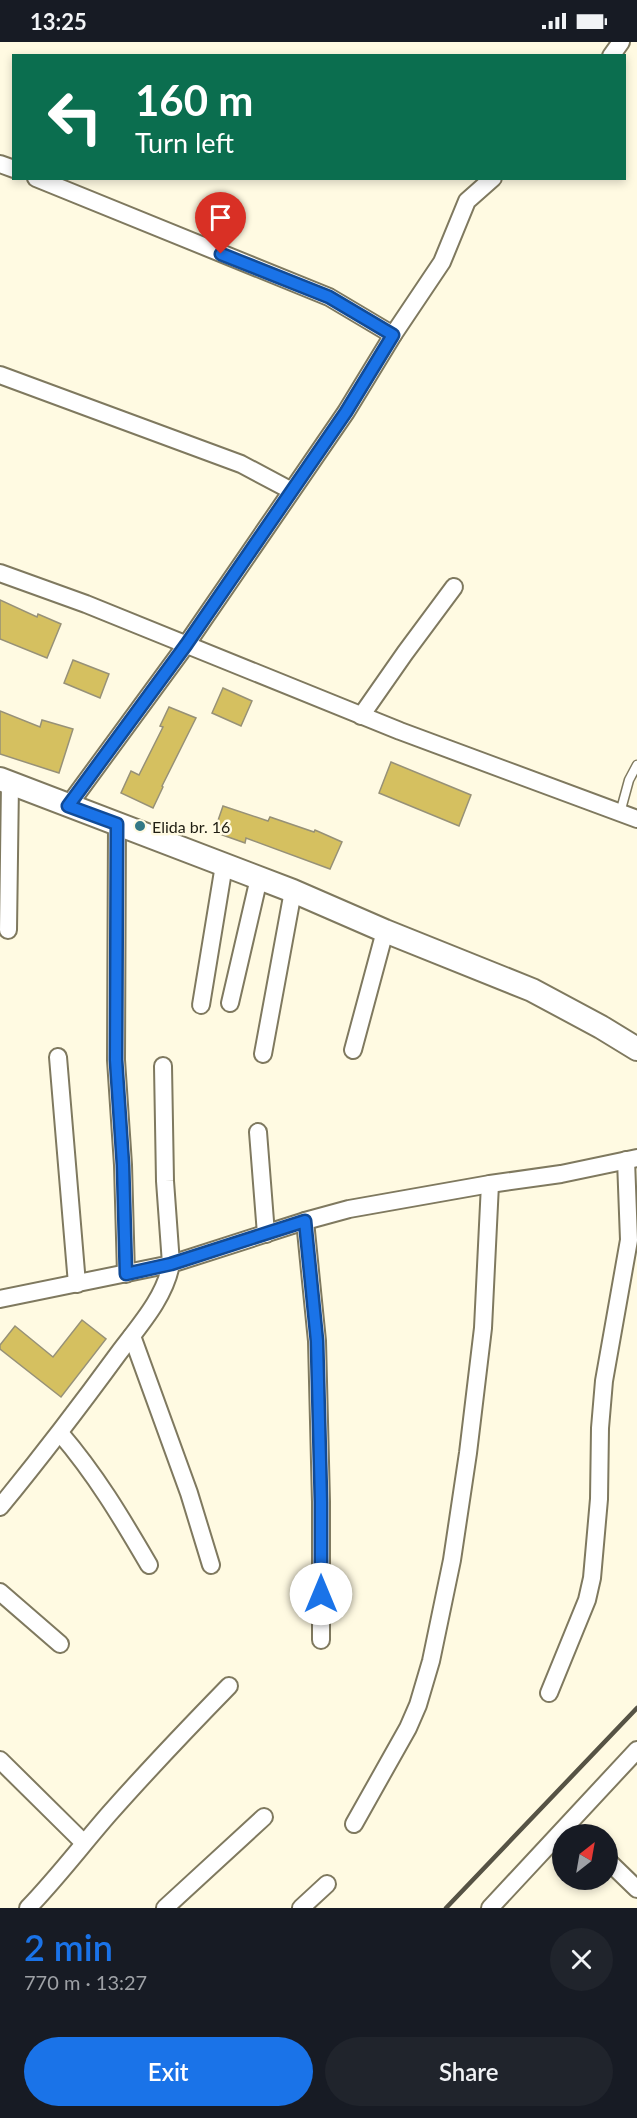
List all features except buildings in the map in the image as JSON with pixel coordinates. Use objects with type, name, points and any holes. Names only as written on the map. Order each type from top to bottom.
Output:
[{"type":"main road","points":[[5,781],[293,891],[532,990],[637,1049]]},
{"type":"street","points":[[41,180],[329,297],[393,335]]},
{"type":"street","points":[[68,806],[186,645],[290,490],[346,412],[393,335],[442,262],[466,201],[491,180]]},
{"type":"street","points":[[0,375],[241,464],[290,490]]},
{"type":"street","points":[[0,573],[86,604],[361,716],[637,819]]},
{"type":"street","points":[[361,716],[454,587]]},
{"type":"street","points":[[5,781],[8,930]]},
{"type":"street","points":[[117,824],[116,1060],[123,1165],[126,1274]]},
{"type":"street","points":[[201,1005],[224,865]]},
{"type":"street","points":[[230,1003],[259,878]]},
{"type":"street","points":[[263,1054],[293,891]]},
{"type":"street","points":[[353,1050],[385,931]]},
{"type":"street","points":[[58,1057],[77,1284]]},
{"type":"street","points":[[0,1507],[60,1433],[132,1336],[169,1278],[171,1264],[165,1181],[162,1066]]},
{"type":"street","points":[[258,1132],[266,1234]]},
{"type":"street","points":[[0,1299],[171,1264],[305,1221],[358,1208],[490,1184],[561,1174],[632,1159],[629,1240],[604,1381],[600,1428],[599,1499],[592,1578],[587,1600],[549,1693]]},
{"type":"street","points":[[354,1824],[408,1728],[418,1705],[431,1661],[452,1560],[468,1453],[483,1328],[490,1184]]},
{"type":"street","points":[[305,1221],[317,1341],[321,1502],[321,1640]]},
{"type":"street","points":[[132,1336],[189,1493],[211,1565]]},
{"type":"street","points":[[60,1433],[88,1466],[117,1509],[149,1565]]},
{"type":"street","points":[[0,1592],[60,1644]]},
{"type":"street","points":[[28,1908],[171,1745],[229,1686]]},
{"type":"street","points":[[575,1824],[637,1750]]},
{"type":"street","points":[[0,1760],[84,1843]]},
{"type":"street","points":[[165,1908],[264,1817]]},
{"type":"street","points":[[490,1908],[552,1848]]},
{"type":"street","points":[[618,1871],[637,1889]]},
{"type":"street","points":[[302,1908],[327,1884]]},
{"type":"lane","points":[[620,813],[629,780],[637,765]]},
{"type":"railway","points":[[446,1908],[637,1708]]},
{"type":"place","name":"Elida br. 16","points":[[140,826]]},
{"type":"route","points":[[221,254],[329,297],[393,335],[346,412],[290,490],[186,645],[68,806],[117,824],[116,1060],[123,1165],[126,1274],[171,1264],[305,1221],[317,1341],[321,1594]]}]
